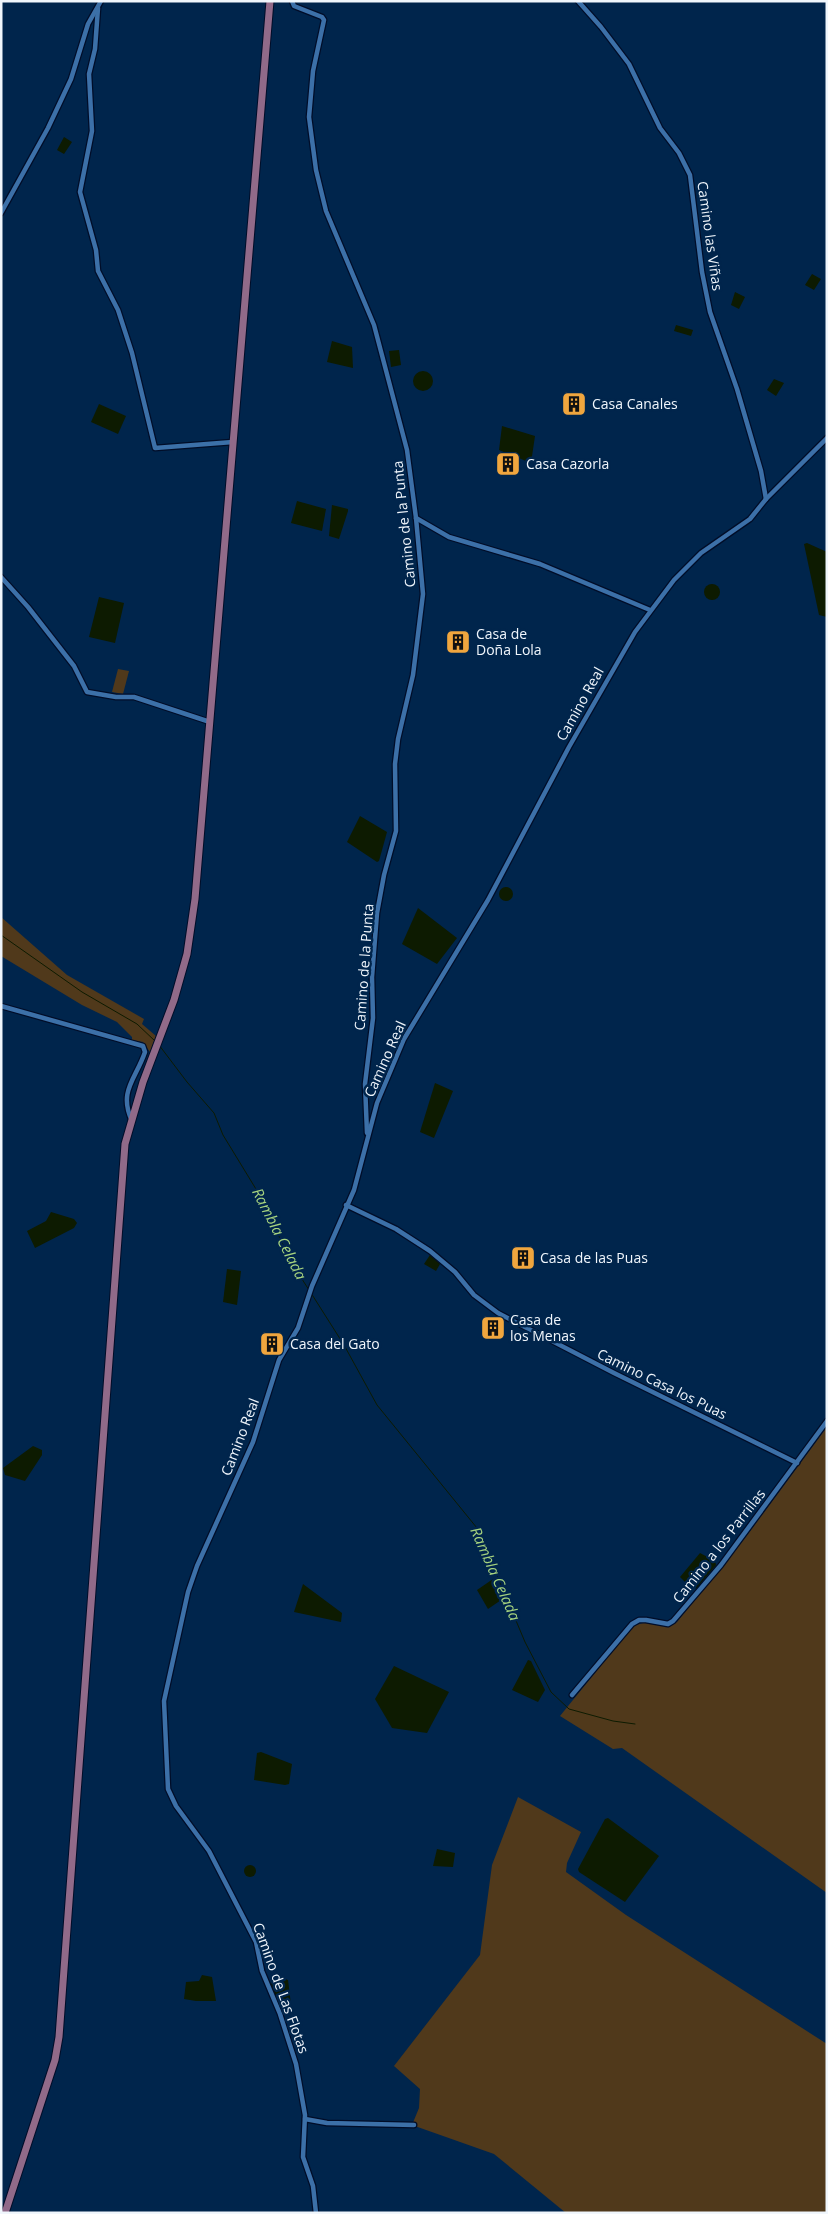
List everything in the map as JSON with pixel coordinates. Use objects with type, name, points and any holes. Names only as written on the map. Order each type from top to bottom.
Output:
[{"type":"main road","points":[[5,2213],[55,2060],[59,2037],[125,1144],[154,1053],[174,1000],[192,929],[270,1]]},
{"type":"street","points":[[100,1],[95,49],[89,74],[92,131],[80,192],[96,250],[98,272],[118,310],[132,353],[155,448],[232,442]]},
{"type":"street","name":"Camino de la Punta","points":[[292,1],[294,6],[322,17],[324,20],[314,71],[309,117],[316,170],[326,211],[367,305],[381,346],[407,450],[416,518],[422,594],[413,675],[398,738],[396,832],[384,875],[377,913],[372,977],[374,1018],[365,1084],[367,1136]]},
{"type":"street","name":"Camino las Viñas","points":[[578,1],[630,64],[660,128],[679,154],[690,175],[702,272],[710,312],[757,456],[766,499]]},
{"type":"street","points":[[1,213],[48,128],[70,79],[88,24],[98,8]]},
{"type":"street","name":"Camino Real","points":[[168,1789],[164,1702],[188,1592],[197,1566],[253,1442],[274,1373],[298,1328],[312,1286],[354,1190],[367,1136],[389,1071],[404,1039],[505,871],[611,669],[650,610],[674,580],[701,553],[750,519],[766,499],[827,438]]},
{"type":"street","points":[[416,518],[449,537],[540,564],[650,610]]},
{"type":"street","points":[[1,577],[28,607],[74,666],[88,692],[116,697],[134,697],[210,722]]},
{"type":"street","points":[[1,1006],[143,1046],[145,1052],[133,1074],[127,1099],[127,1110],[132,1121]]},
{"type":"street","name":"Camino Casa los Puas","points":[[346,1205],[396,1229],[430,1251],[455,1272],[474,1295],[498,1313],[614,1373],[797,1463]]},
{"type":"street","name":"Camino a los Parrillas","points":[[572,1696],[632,1624],[639,1620],[668,1624],[673,1621],[721,1565],[827,1421]]},
{"type":"street","name":"Camino de Las Flotas","points":[[168,1789],[176,1806],[209,1851],[253,1936],[262,1972],[280,2014],[296,2064],[304,2119],[302,2146],[313,2186],[316,2213]]},
{"type":"street","points":[[304,2119],[327,2123],[414,2125]]},
{"type":"shaded area","points":[[64,137],[72,142],[64,154],[57,150]]},
{"type":"shaded area","points":[[812,274],[821,279],[814,290],[805,285]]},
{"type":"shaded area","points":[[735,292],[745,297],[739,309],[731,305]]},
{"type":"shaded area","points":[[676,325],[693,330],[691,336],[674,331]]},
{"type":"shaded area","points":[[332,341],[352,347],[353,368],[327,362]]},
{"type":"shaded area","points":[[399,350],[401,365],[391,367],[389,351]]},
{"type":"shaded area","points":[[423,371],[430,374],[433,381],[430,388],[423,391],[416,388],[413,381],[416,374]]},
{"type":"shaded area","points":[[774,379],[784,383],[776,396],[767,390]]},
{"type":"shaded area","points":[[99,404],[126,416],[118,434],[91,422]]},
{"type":"shaded area","points":[[502,426],[535,436],[531,463],[499,450]]},
{"type":"shaded area","points":[[297,501],[326,509],[322,531],[291,523]]},
{"type":"shaded area","points":[[332,505],[348,509],[339,539],[329,536]]},
{"type":"shaded area","points":[[807,543],[827,552],[827,617],[819,615],[804,544]]},
{"type":"shaded area","points":[[712,584],[720,592],[712,600],[704,592]]},
{"type":"shaded area","points":[[99,597],[124,603],[115,643],[89,637]]},
{"type":"shaded area","points":[[118,669],[129,671],[123,694],[112,692]]},
{"type":"shaded area","points":[[360,816],[387,832],[379,861],[377,862],[347,842]]},
{"type":"shaded area","points":[[503,887],[509,887],[513,894],[509,901],[503,901],[499,897],[499,891]]},
{"type":"shaded area","points":[[418,908],[457,938],[437,964],[402,944]]},
{"type":"shaded area","points":[[1,917],[67,975],[144,1019],[142,1024],[156,1036],[150,1052],[143,1042],[132,1040],[132,1037],[117,1022],[82,1005],[1,956]]},
{"type":"shaded area","points":[[435,1083],[453,1091],[434,1138],[420,1132]]},
{"type":"shaded area","points":[[51,1212],[74,1219],[77,1223],[74,1228],[35,1248],[27,1231],[46,1221]]},
{"type":"shaded area","points":[[430,1255],[440,1264],[436,1271],[424,1264]]},
{"type":"shaded area","points":[[227,1269],[241,1271],[237,1305],[223,1302]]},
{"type":"shaded area","points":[[827,1427],[827,1893],[622,1748],[613,1749],[560,1716],[633,1626],[646,1622],[669,1627],[677,1622],[745,1538]]},
{"type":"shaded area","points":[[33,1446],[42,1450],[42,1455],[25,1481],[5,1475],[3,1468]]},
{"type":"shaded area","points":[[700,1553],[715,1561],[716,1565],[697,1588],[692,1589],[680,1577]]},
{"type":"shaded area","points":[[493,1579],[504,1598],[488,1609],[477,1590]]},
{"type":"shaded area","points":[[303,1584],[342,1613],[341,1622],[294,1612]]},
{"type":"shaded area","points":[[528,1660],[531,1661],[545,1690],[538,1702],[512,1690]]},
{"type":"shaded area","points":[[394,1666],[449,1692],[427,1733],[392,1728],[375,1699]]},
{"type":"shaded area","points":[[261,1752],[292,1764],[289,1784],[254,1780],[257,1753]]},
{"type":"shaded area","points":[[518,1797],[581,1832],[567,1863],[566,1872],[626,1915],[827,2044],[827,2213],[566,2213],[494,2154],[412,2125],[419,2108],[420,2089],[394,2066],[480,1955],[492,1865]]},
{"type":"shaded area","points":[[608,1818],[659,1856],[625,1902],[579,1872],[578,1869],[605,1819]]},
{"type":"shaded area","points":[[437,1849],[455,1853],[453,1867],[433,1866]]},
{"type":"shaded area","points":[[252,1865],[255,1866],[255,1876],[248,1877],[245,1876],[244,1869],[245,1866]]},
{"type":"shaded area","points":[[202,1975],[212,1977],[216,2001],[184,1999],[186,1982],[199,1981]]},
{"type":"shaded area","points":[[288,1980],[292,2013],[283,2014],[269,1983]]},
{"type":"waterway","name":"Rambla Celada","points":[[1,935],[82,992],[137,1024],[155,1041]]},
{"type":"waterway","name":"Rambla Celada","points":[[159,1045],[214,1113],[223,1135],[259,1194],[291,1262],[309,1290]]},
{"type":"waterway","name":"Rambla Celada","points":[[311,1293],[344,1345],[377,1405],[477,1528],[525,1642],[551,1692],[569,1709],[613,1721],[635,1724]]},
{"type":"place","name":"Casa Canales","points":[[574,404]]},
{"type":"place","name":"Casa Cazorla","points":[[508,464]]},
{"type":"place","name":"Casa de Doña Lola","points":[[458,642]]},
{"type":"place","name":"Casa de las Puas","points":[[523,1258]]},
{"type":"place","name":"Casa de los Menas","points":[[493,1328]]},
{"type":"place","name":"Casa del Gato","points":[[272,1344]]}]
